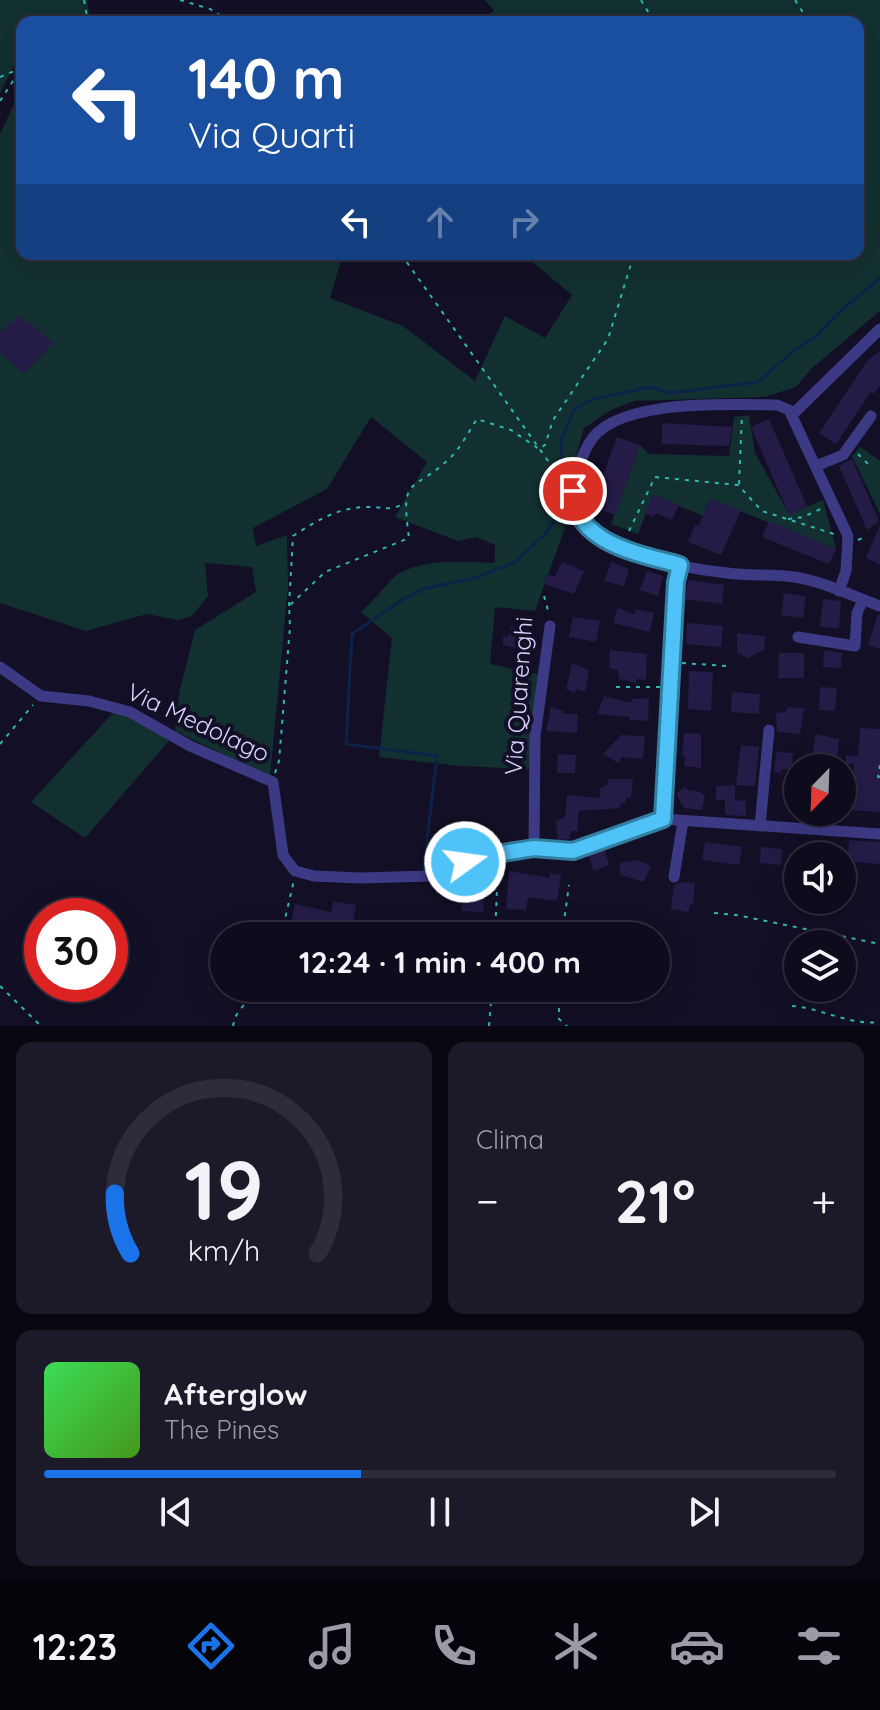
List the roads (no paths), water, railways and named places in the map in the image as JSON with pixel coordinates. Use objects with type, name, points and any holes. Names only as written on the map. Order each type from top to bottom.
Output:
[{"type":"street","points":[[793,414],[880,329]]},
{"type":"street","points":[[839,591],[847,568],[848,536],[793,414],[777,405],[660,408],[602,429],[587,447],[570,489],[580,516],[601,539],[680,565],[728,573],[798,577],[880,606]]},
{"type":"street","points":[[816,466],[843,455],[851,448],[871,416]]},
{"type":"street","points":[[663,819],[676,582],[680,565]]},
{"type":"street","points":[[798,637],[855,646],[857,613],[863,600]]},
{"type":"street","name":"Via Quarenghi","points":[[534,848],[535,736],[550,626]]},
{"type":"street","name":"Via Medolago","points":[[0,667],[41,696],[89,701],[130,712],[190,746],[273,782],[283,855],[295,871],[314,876],[360,878],[432,876],[459,864],[534,848]]},
{"type":"street","points":[[760,826],[769,730]]},
{"type":"street","points":[[534,848],[573,851],[663,819],[880,834]]},
{"type":"street","points":[[674,877],[683,821]]},
{"type":"waterway","points":[[423,874],[437,756],[346,744],[352,634],[405,598],[426,588],[475,578],[515,562],[545,534],[553,524],[561,502],[561,440],[574,409],[593,399],[651,387],[670,393],[758,382],[793,351],[817,336],[837,314],[880,278]]}]
